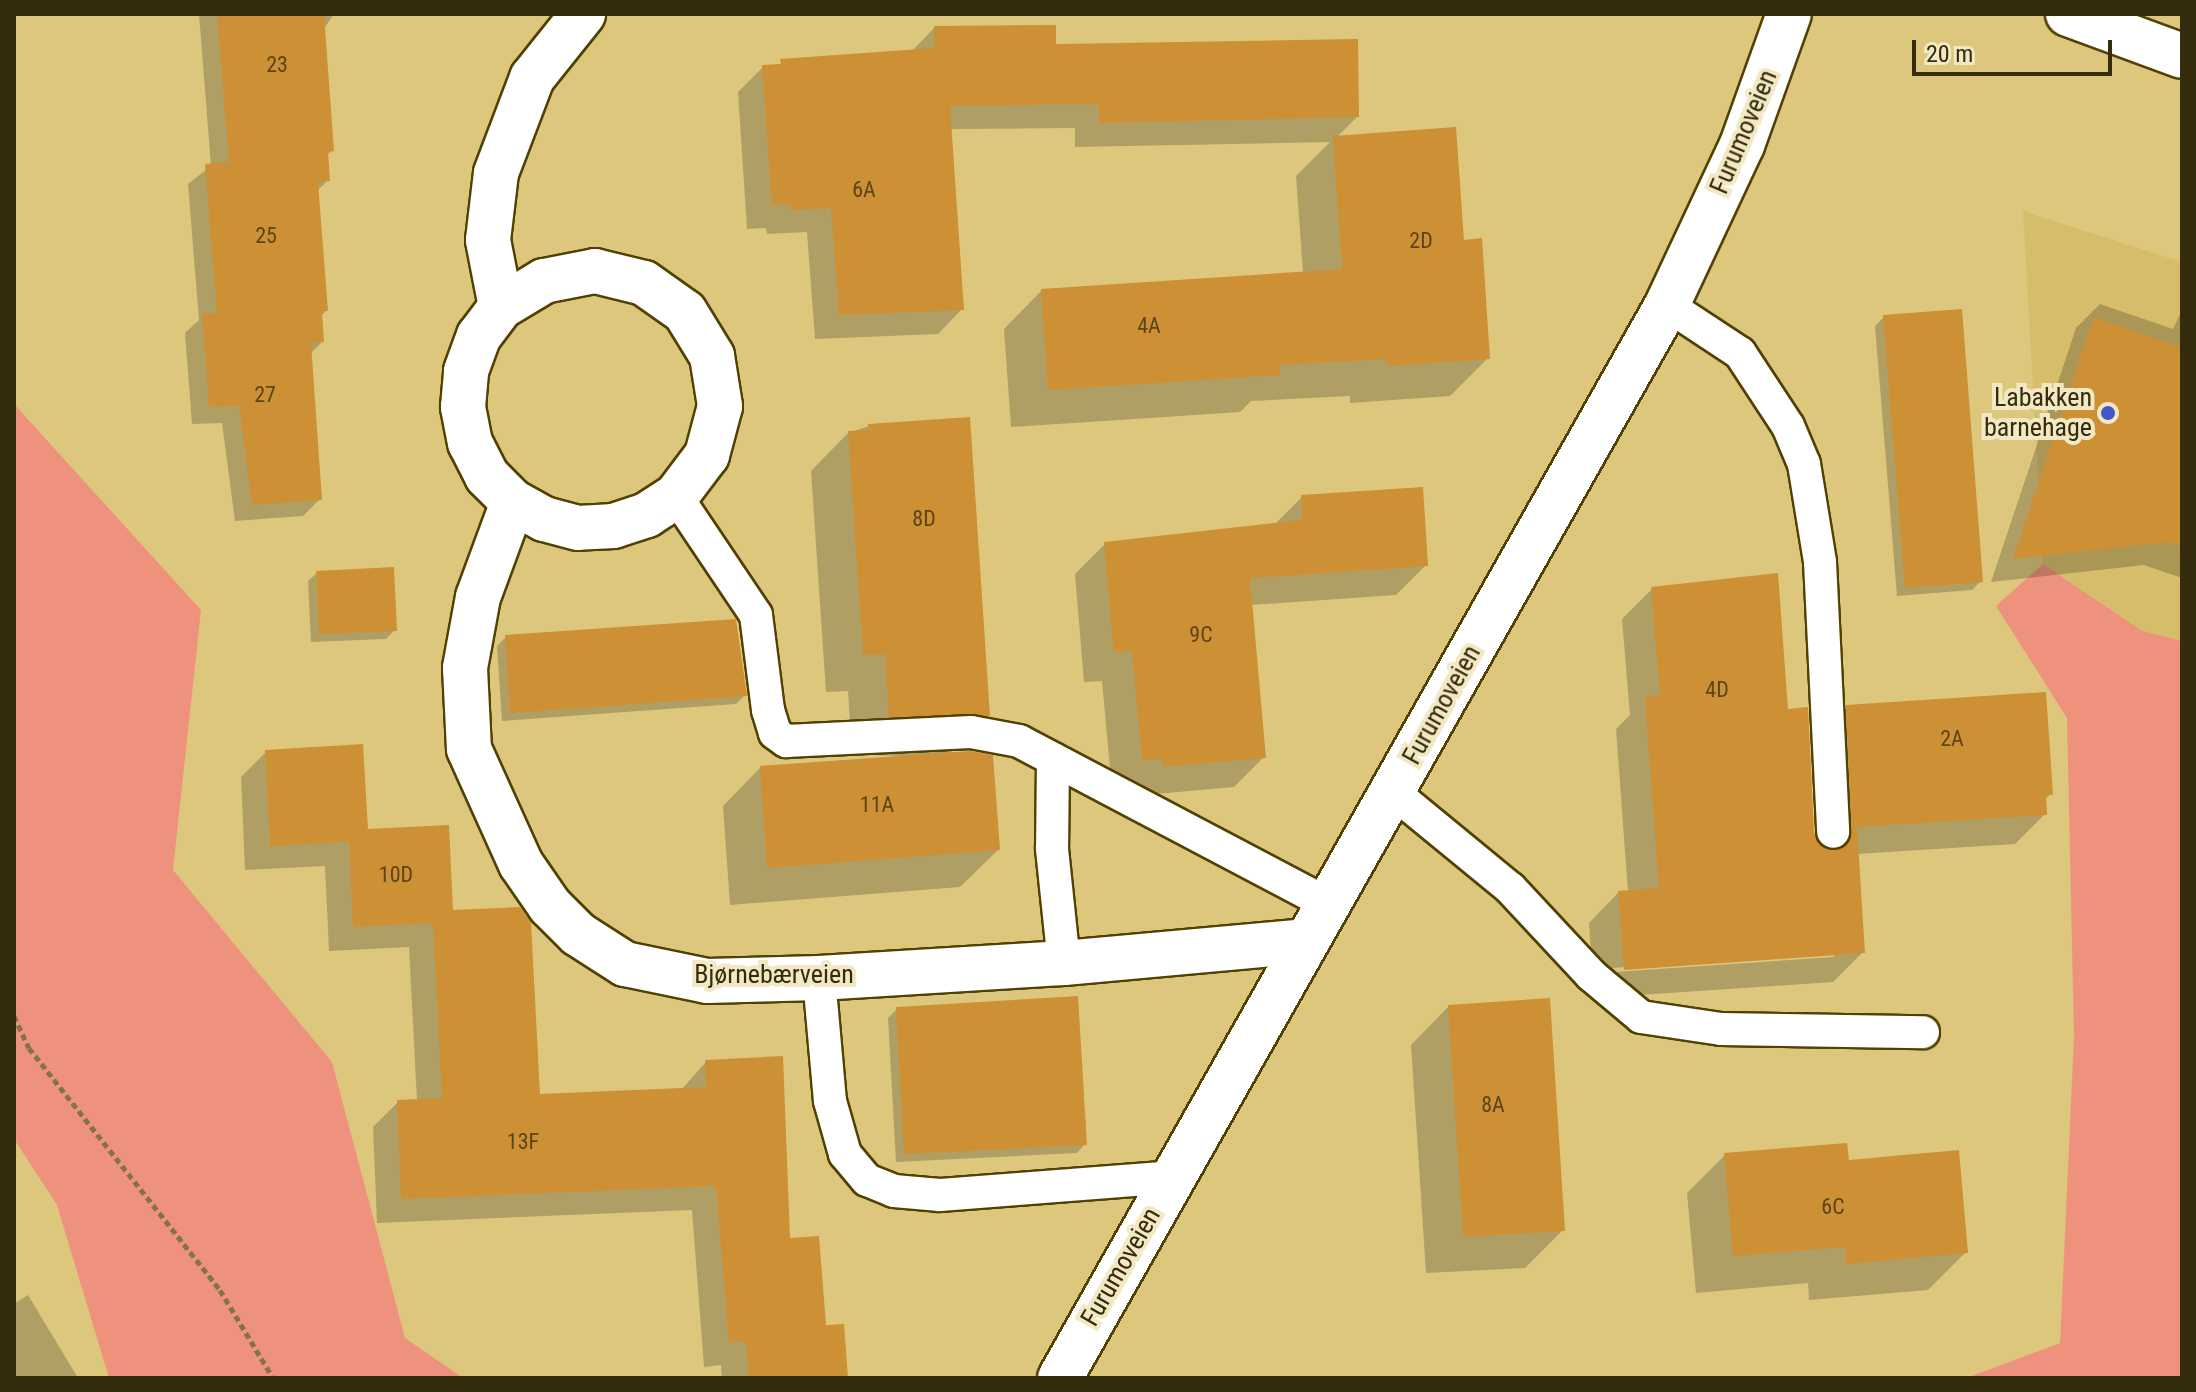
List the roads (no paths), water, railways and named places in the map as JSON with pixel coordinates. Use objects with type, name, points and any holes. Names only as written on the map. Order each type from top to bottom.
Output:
[{"type":"street","points":[[501,307],[488,240],[496,173],[532,78],[583,14]]},
{"type":"street","name":"Furumoveien","points":[[1060,1378],[1667,305],[1742,145],[1789,14]]},
{"type":"street","points":[[2068,14],[2182,56]]},
{"type":"street","points":[[595,271],[644,283],[685,312],[712,356],[720,406],[707,455],[676,496],[647,515],[614,526],[578,528],[513,502],[487,476],[470,443],[463,407],[466,371],[479,336],[501,307],[544,281],[595,271]]},
{"type":"street","name":"Bjørnebærveien","points":[[513,502],[478,597],[465,668],[465,722],[478,778],[521,864],[550,906],[578,934],[625,964],[707,981],[819,978],[1064,963],[1305,941]]},
{"type":"lane","points":[[1667,305],[1740,353],[1788,426],[1804,464],[1819,549],[1833,832]]},
{"type":"lane","points":[[676,496],[756,615],[775,733],[806,743],[992,733],[1053,759],[1328,904]]},
{"type":"lane","points":[[1053,759],[1052,849],[1064,963]]},
{"type":"lane","points":[[1393,792],[1510,888],[1591,975],[1641,1017],[1721,1029],[1923,1032]]},
{"type":"lane","points":[[819,978],[830,1101],[845,1154],[867,1180],[894,1191],[940,1195],[1172,1177]]},
{"type":"place","name":"Labakken barnehage","points":[[2108,413]]}]
